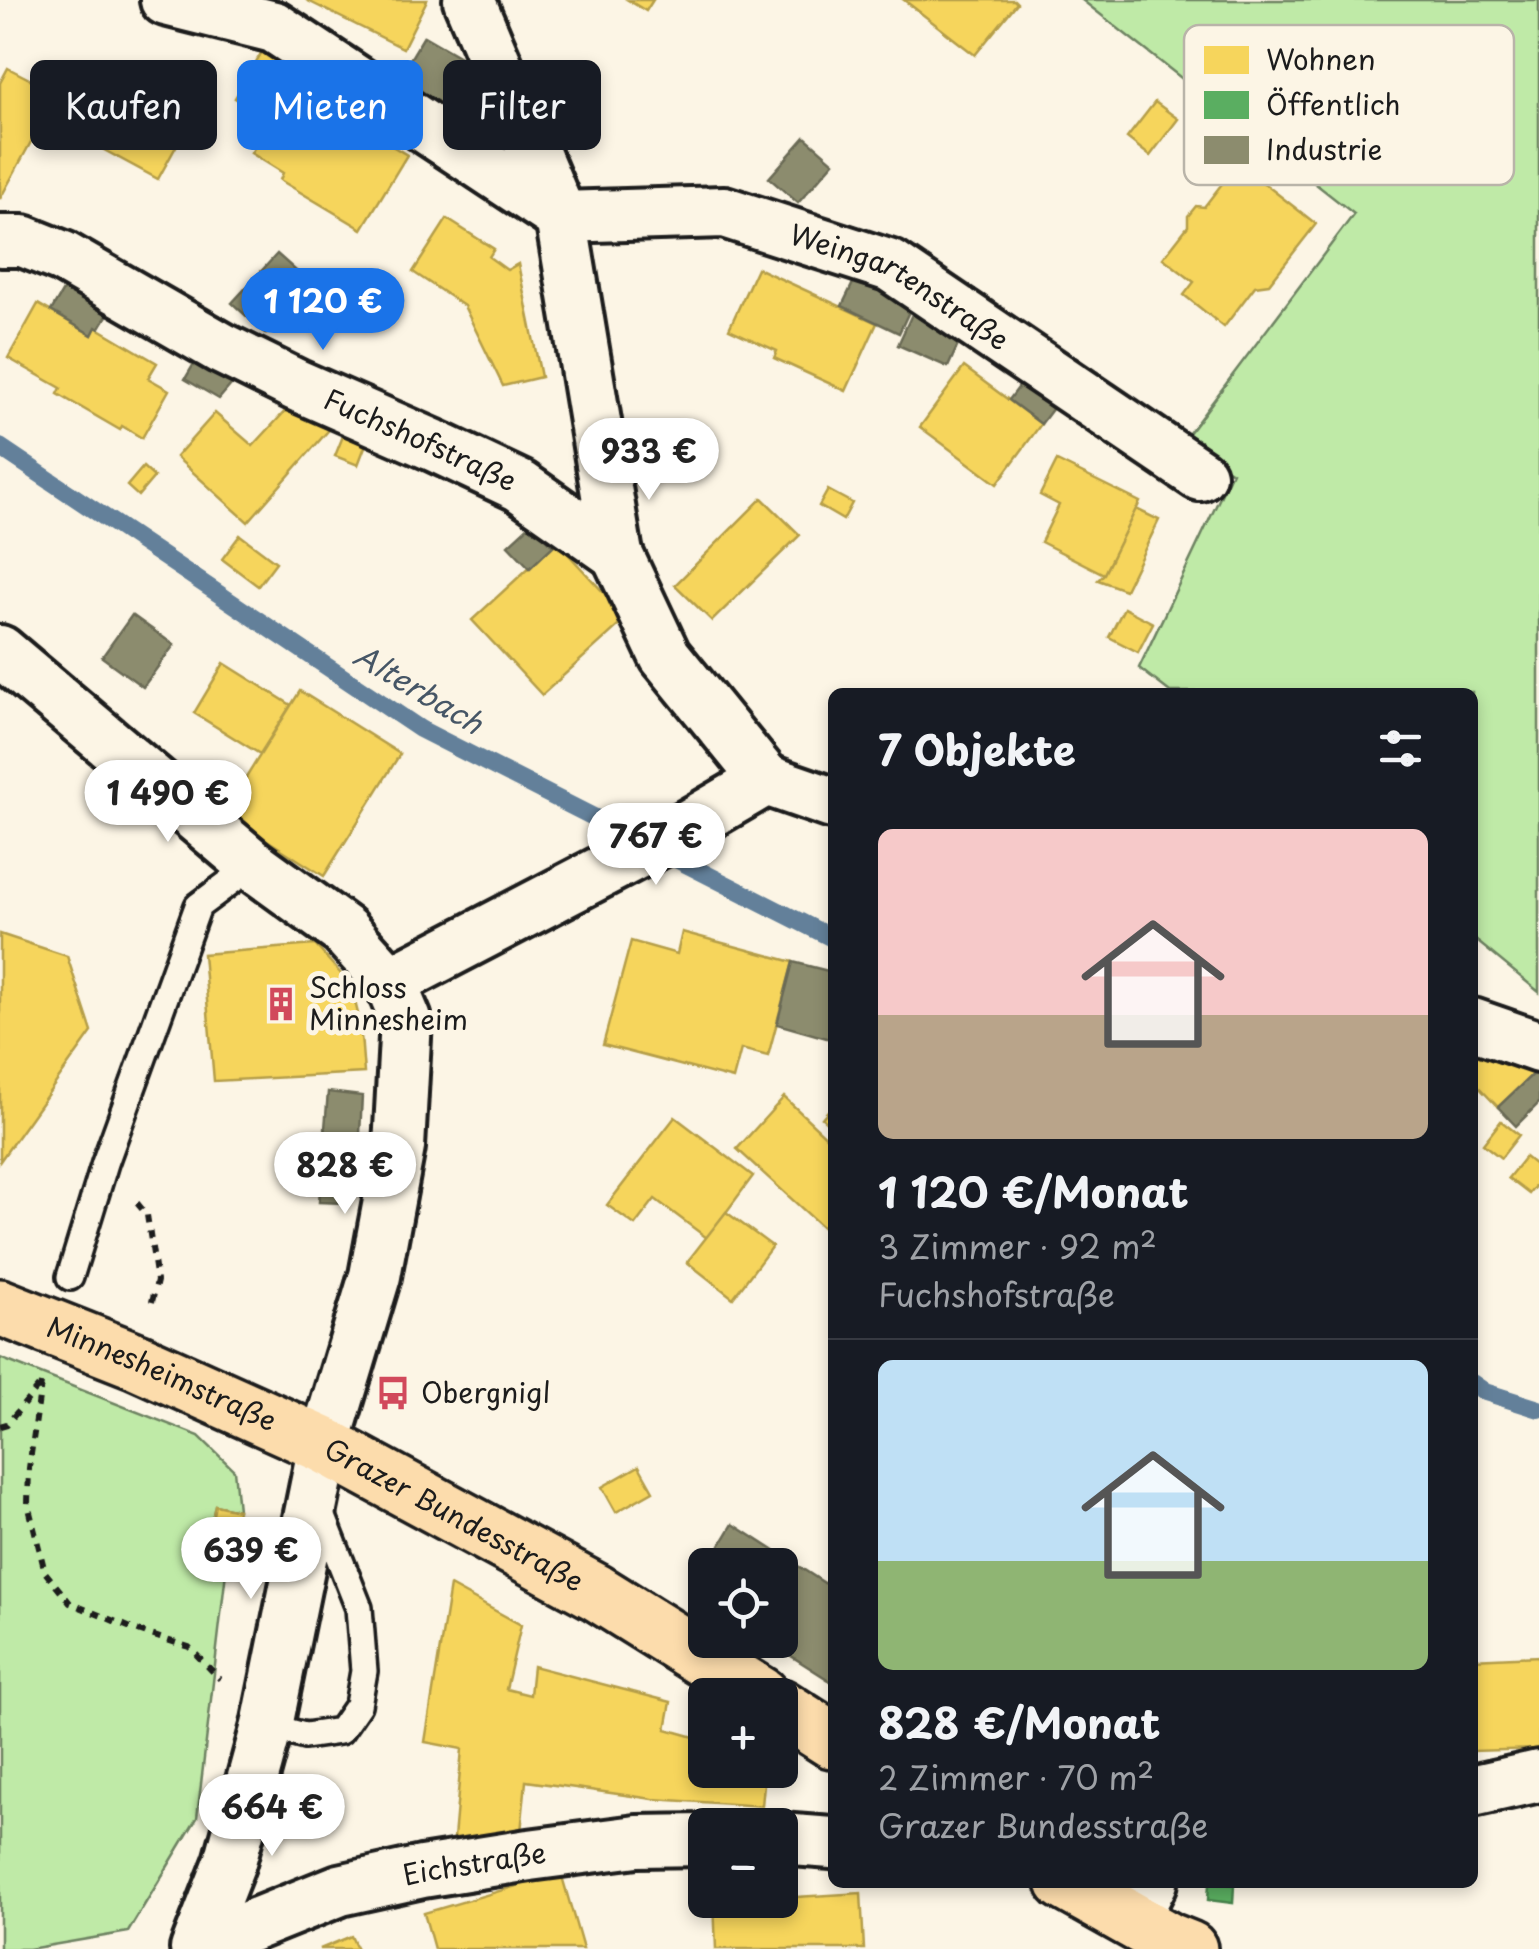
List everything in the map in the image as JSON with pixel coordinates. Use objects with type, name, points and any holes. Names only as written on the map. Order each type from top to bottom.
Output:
[{"type":"main road","name":"Minnesheimstraße","points":[[0,1307],[138,1361],[319,1469]]},
{"type":"main road","name":"Grazer Bundesstraße","points":[[319,1469],[596,1592],[734,1678]]},
{"type":"main road","points":[[798,1718],[828,1737]]},
{"type":"main road","points":[[1077,1888],[1162,1929]]},
{"type":"street","points":[[166,0],[274,27],[561,217]]},
{"type":"street","points":[[469,0],[561,217],[618,554],[666,656],[766,780],[828,802]]},
{"type":"street","name":"Weingartenstraße","points":[[561,217],[724,212],[890,266],[1200,476]]},
{"type":"street","name":"Fuchshofstraße","points":[[0,242],[24,241],[63,257],[221,348],[520,486],[618,554]]},
{"type":"street","name":"Grazer Bundesstraße","points":[[0,651],[253,865],[344,930],[390,982],[406,1020],[398,1147],[375,1276],[319,1469]]},
{"type":"street","points":[[390,982],[670,836],[766,780]]},
{"type":"street","points":[[1478,1026],[1539,1047]]},
{"type":"street","name":"Eichstraße","points":[[197,1948],[230,1862],[267,1726],[319,1469]]},
{"type":"street","points":[[1478,1791],[1539,1776]]},
{"type":"street","name":"Eichstraße","points":[[197,1948],[340,1890],[422,1872],[637,1841],[688,1840]]},
{"type":"street","points":[[798,1840],[828,1843]]},
{"type":"lane","points":[[70,1277],[105,1163],[198,906],[253,865]]},
{"type":"lane","points":[[267,1726],[305,1736],[340,1731],[358,1705],[364,1672],[358,1608],[319,1469]]},
{"type":"path","points":[[105,1163],[147,1216],[157,1281],[138,1361]]},
{"type":"path","points":[[0,1426],[7,1424],[41,1384],[28,1504],[44,1572],[70,1602],[122,1626],[188,1647],[267,1726]]},
{"type":"green space","points":[[1082,0],[1539,0],[1539,992],[1478,942],[1478,688],[1165,688],[1139,668],[1232,472],[1183,441],[1354,214],[1317,185],[1514,185],[1514,25],[1184,25],[1184,80]]},
{"type":"green space","points":[[0,1358],[199,1436],[234,1470],[238,1510],[215,1505],[206,1549],[228,1555],[197,1818],[128,1932],[29,1949],[0,1949]]},
{"type":"building: Wohnen","points":[[306,0],[427,0],[403,48]]},
{"type":"building: Wohnen","points":[[628,0],[653,0],[646,11]]},
{"type":"building: Wohnen","points":[[904,0],[1014,0],[1017,3],[975,55]]},
{"type":"building: Wohnen","points":[[263,50],[280,60],[257,60]]},
{"type":"building: Wohnen","points":[[8,68],[30,79],[30,144],[0,199],[0,83]]},
{"type":"building: Wohnen","points":[[1155,102],[1178,119],[1150,156],[1127,138]]},
{"type":"building: Wohnen","points":[[104,150],[174,150],[158,179]]},
{"type":"building: Wohnen","points":[[399,150],[407,155],[362,229],[280,180],[283,173],[251,153]]},
{"type":"building: Wohnen","points":[[1221,185],[1266,185],[1316,224],[1269,284],[1255,286],[1224,327],[1184,295],[1194,282],[1163,258],[1188,226],[1188,216],[1196,206],[1204,207]]},
{"type":"building: Wohnen","points":[[447,219],[494,249],[489,257],[507,270],[518,264],[541,377],[503,386],[464,306],[413,272]]},
{"type":"building: Wohnen","points":[[757,268],[877,323],[846,391],[774,358],[777,351],[729,329]]},
{"type":"building: Wohnen","points":[[38,304],[92,335],[96,327],[157,363],[148,378],[169,390],[142,438],[122,426],[120,430],[58,394],[61,388],[8,358]]},
{"type":"building: Wohnen","points":[[964,367],[1041,424],[997,484],[920,427]]},
{"type":"building: Wohnen","points":[[289,407],[334,424],[248,522],[176,457],[215,413],[253,446]]},
{"type":"building: Wohnen","points":[[343,436],[366,444],[358,465],[335,456]]},
{"type":"building: Wohnen","points":[[1057,461],[1140,502],[1104,574],[1041,542],[1059,505],[1040,495]]},
{"type":"building: Wohnen","points":[[143,467],[154,477],[138,496],[127,486]]},
{"type":"building: Wohnen","points":[[828,490],[852,503],[843,520],[819,506]]},
{"type":"building: Wohnen","points":[[762,498],[800,535],[712,621],[675,585]]},
{"type":"building: Wohnen","points":[[1136,509],[1159,520],[1125,590],[1098,580]]},
{"type":"building: Wohnen","points":[[240,535],[276,562],[258,586],[222,559]]},
{"type":"building: Wohnen","points":[[557,542],[627,618],[542,695],[472,620]]},
{"type":"building: Wohnen","points":[[1124,608],[1153,623],[1138,652],[1109,637]]},
{"type":"building: Wohnen","points":[[224,663],[291,705],[260,754],[194,713]]},
{"type":"building: Wohnen","points":[[300,691],[400,754],[324,876],[224,813]]},
{"type":"building: Wohnen","points":[[682,932],[793,962],[768,1056],[741,1049],[733,1079],[603,1045],[631,941],[677,954]]},
{"type":"building: Wohnen","points":[[0,934],[67,956],[92,1032],[0,1161]]},
{"type":"building: Wohnen","name":"Schloss Minnesheim","points":[[315,945],[351,985],[360,1022],[364,1073],[214,1081],[203,954]]},
{"type":"building: Wohnen","points":[[1478,1040],[1535,1073],[1498,1107],[1478,1086]]},
{"type":"building: Wohnen","points":[[784,1097],[828,1138],[828,1232],[737,1149]]},
{"type":"building: Wohnen","points":[[675,1117],[753,1176],[707,1238],[655,1199],[635,1225],[607,1205]]},
{"type":"building: Wohnen","points":[[1501,1121],[1519,1135],[1501,1158],[1483,1144]]},
{"type":"building: Wohnen","points":[[1525,1157],[1539,1168],[1539,1181],[1529,1194],[1508,1178]]},
{"type":"building: Wohnen","points":[[726,1212],[772,1246],[733,1298],[687,1262]]},
{"type":"building: Wohnen","points":[[639,1466],[653,1491],[616,1512],[602,1487]]},
{"type":"building: Wohnen","points":[[215,1505],[238,1510],[228,1555],[206,1550]]},
{"type":"building: Wohnen","points":[[450,1586],[521,1625],[506,1689],[530,1695],[533,1666],[671,1702],[666,1729],[688,1735],[688,1788],[764,1788],[762,1806],[653,1799],[526,1781],[521,1832],[454,1838],[462,1749],[425,1742]]},
{"type":"building: Wohnen","points":[[1539,1656],[1539,1749],[1478,1751],[1478,1659]]},
{"type":"building: Wohnen","points":[[561,1873],[583,1949],[434,1949],[424,1913]]},
{"type":"building: Wohnen","points":[[861,1893],[864,1949],[716,1949],[715,1918],[798,1918],[798,1897]]},
{"type":"building: Wohnen","points":[[351,1936],[357,1949],[320,1949]]},
{"type":"building: Öffentlich","points":[[1209,1888],[1234,1888],[1233,1903],[1208,1900]]},
{"type":"building: Industrie","points":[[424,36],[465,60],[443,60],[443,115],[423,103],[423,60],[410,60]]},
{"type":"building: Industrie","points":[[805,137],[834,162],[798,203],[769,178]]},
{"type":"building: Industrie","points":[[277,254],[312,285],[266,334],[232,303]]},
{"type":"building: Industrie","points":[[855,279],[912,305],[899,333],[842,306]]},
{"type":"building: Industrie","points":[[67,284],[111,309],[92,335],[51,311]]},
{"type":"building: Industrie","points":[[913,312],[963,334],[948,367],[898,345]]},
{"type":"building: Industrie","points":[[198,357],[236,379],[219,399],[185,379]]},
{"type":"building: Industrie","points":[[1024,380],[1056,404],[1041,424],[1009,400]]},
{"type":"building: Industrie","points":[[532,523],[553,546],[530,568],[508,545]]},
{"type":"building: Industrie","points":[[132,615],[174,645],[143,687],[102,657]]},
{"type":"building: Industrie","points":[[793,962],[828,971],[828,1038],[777,1024]]},
{"type":"building: Industrie","points":[[1539,1068],[1539,1103],[1516,1126],[1498,1107]]},
{"type":"building: Industrie","points":[[328,1092],[362,1096],[359,1152],[345,1203],[319,1202]]},
{"type":"building: Industrie","points":[[733,1524],[770,1548],[719,1548]]},
{"type":"building: Industrie","points":[[798,1566],[828,1585],[828,1679],[794,1658],[798,1658]]},
{"type":"waterway","name":"Alterbach","points":[[0,447],[420,729],[828,936]]},
{"type":"waterway","name":"Alterbach","points":[[1478,1387],[1539,1409]]},
{"type":"place","name":"Schloss Minnesheim","points":[[281,1004]]},
{"type":"place","name":"Obergnigl","points":[[393,1393]]}]
